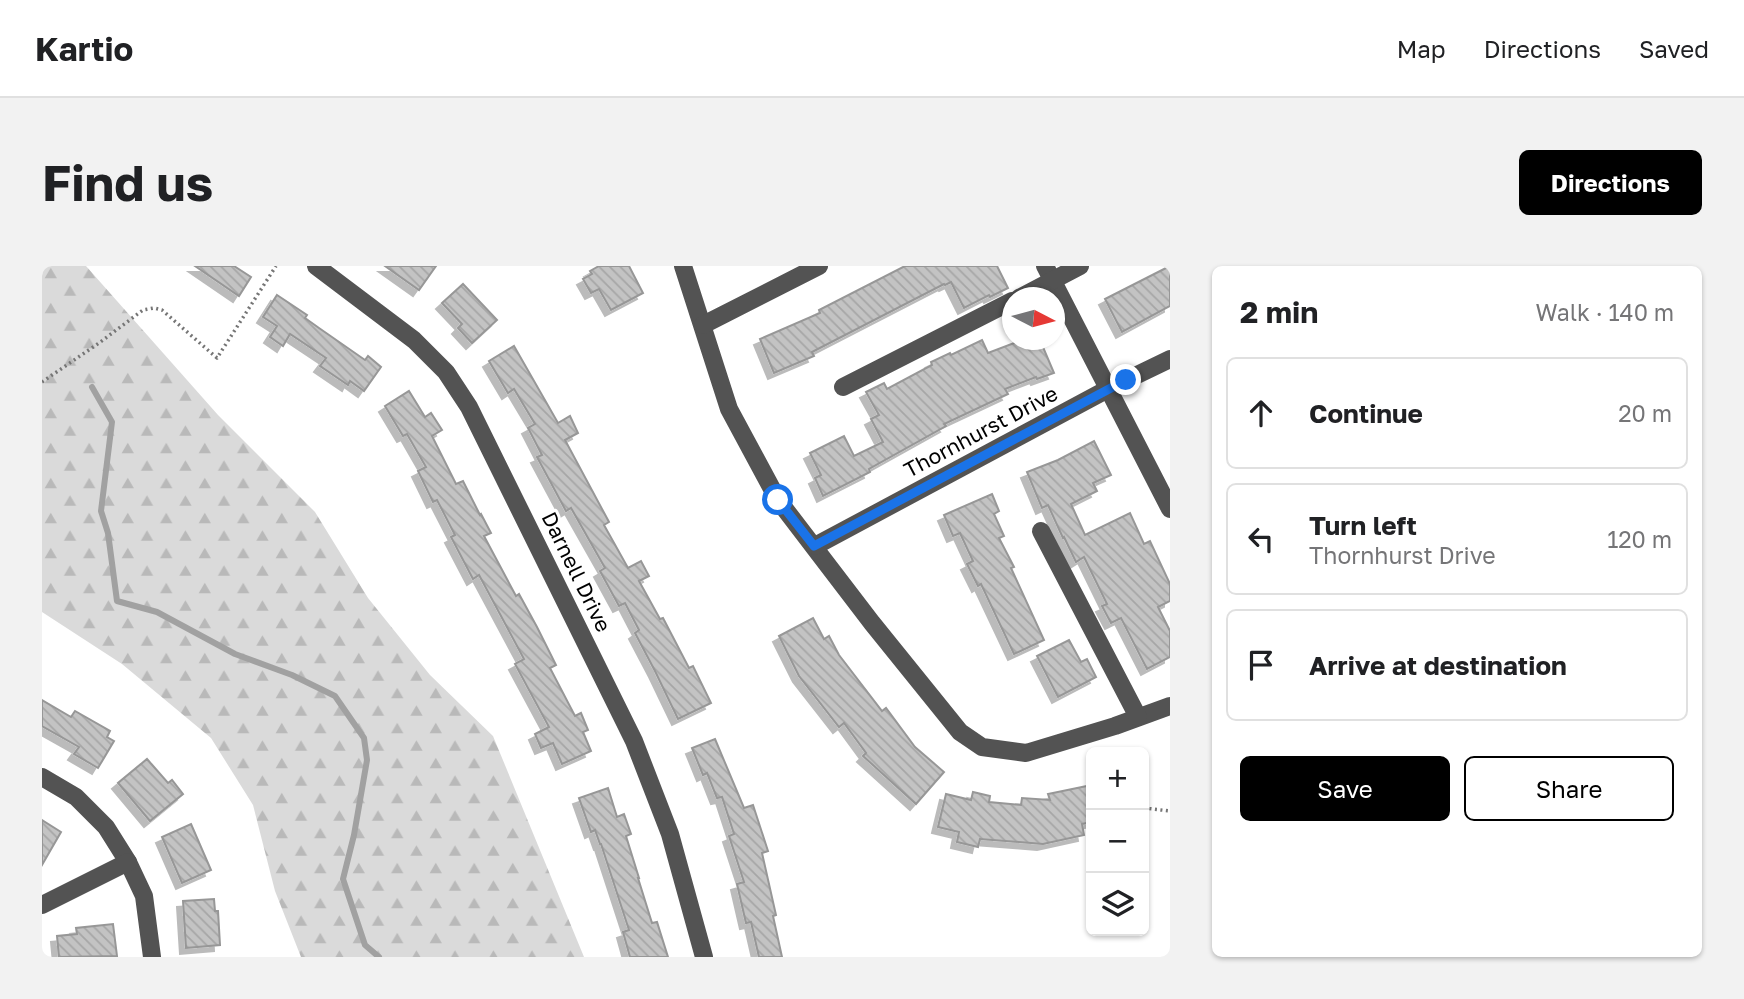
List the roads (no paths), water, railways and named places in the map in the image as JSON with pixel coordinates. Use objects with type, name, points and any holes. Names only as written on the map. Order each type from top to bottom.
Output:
[{"type":"street","name":"Darnell Drive","points":[[316,266],[414,340],[446,372],[469,407],[634,741],[670,834],[704,957]]},
{"type":"street","points":[[683,266],[729,409],[778,500],[960,732],[982,747],[1026,753],[1170,706]]},
{"type":"street","points":[[703,325],[819,266]]},
{"type":"street","points":[[1032,287],[1049,273],[1080,266]]},
{"type":"street","points":[[1049,273],[1170,509]]},
{"type":"street","points":[[842,387],[1002,307]]},
{"type":"street","name":"Thornhurst Drive","points":[[814,546],[1108,389],[1170,359]]},
{"type":"street","points":[[1041,531],[1138,717]]},
{"type":"street","points":[[42,777],[76,797],[106,827],[128,862],[144,896],[152,957]]},
{"type":"street","points":[[42,905],[128,862]]},
{"type":"waterway","points":[[92,387],[112,422],[101,511],[108,533],[117,601],[157,612],[235,654],[292,675],[335,696],[364,738],[367,760],[343,879],[365,945],[379,957]]}]
